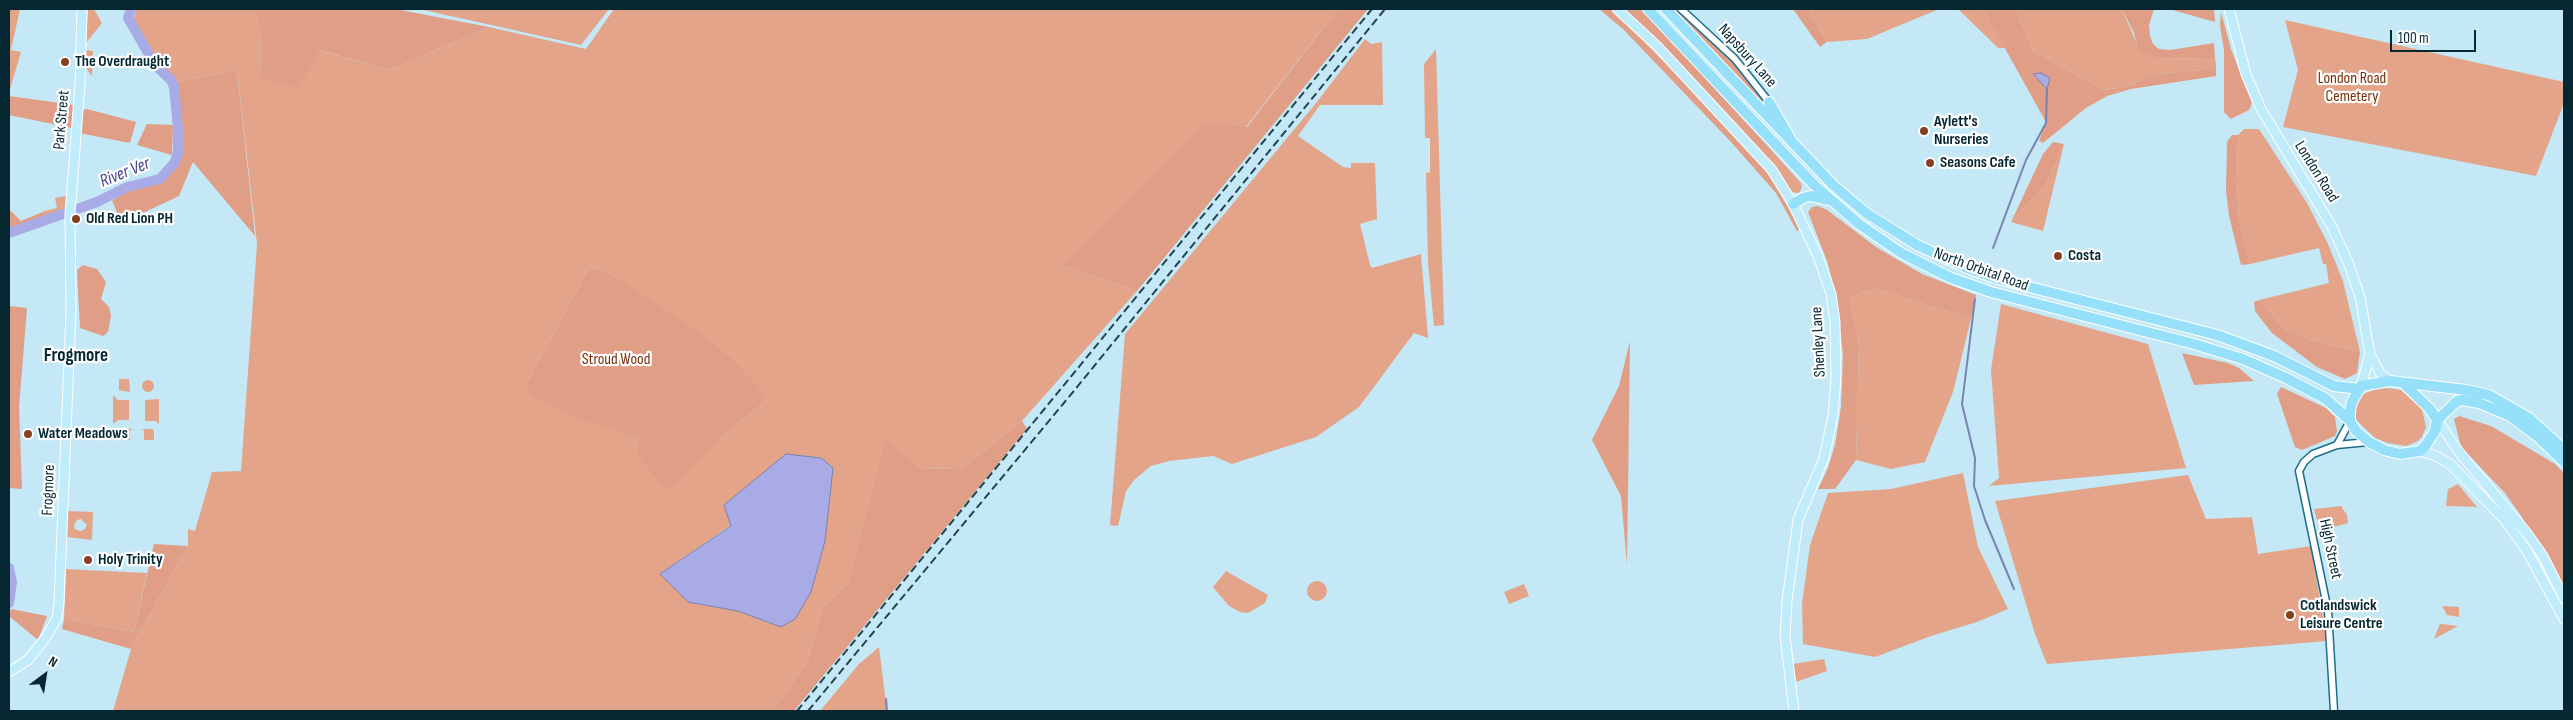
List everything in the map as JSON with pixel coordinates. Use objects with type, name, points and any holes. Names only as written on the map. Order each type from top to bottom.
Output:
[{"type":"highway","name":"North Orbital Road","points":[[1648,9],[1830,201],[1880,239],[1951,278],[2020,301],[2194,344],[2243,359],[2286,378],[2326,399],[2350,422]]},
{"type":"highway","name":"North Orbital Road","points":[[1666,9],[1833,185],[1866,213],[1917,245],[1967,268],[1998,279],[2216,335],[2274,356],[2334,386],[2361,388]]},
{"type":"highway","points":[[1769,102],[1794,146]]},
{"type":"highway","points":[[1798,169],[1806,186],[1802,198]]},
{"type":"highway","points":[[1794,204],[1802,198],[1818,196],[1830,201]]},
{"type":"highway","points":[[2564,450],[2529,418],[2489,395],[2466,390],[2390,382],[2361,388],[2351,406],[2350,422],[2369,442],[2384,450],[2400,454],[2420,451],[2432,436],[2437,420],[2457,401],[2479,403],[2510,416],[2564,462]]},
{"type":"highway","points":[[2404,384],[2423,400],[2437,420]]},
{"type":"main road","name":"Park Street","points":[[71,204],[80,84],[82,9]]},
{"type":"main road","name":"Shenley Lane","points":[[1617,9],[1657,46],[1772,170],[1794,204],[1818,256],[1831,294],[1835,322],[1836,376],[1833,416],[1828,447],[1798,520],[1790,569],[1785,636],[1794,711]]},
{"type":"main road","name":"London Road","points":[[2229,9],[2234,35],[2246,74],[2261,110],[2278,141],[2319,205],[2348,262],[2364,314],[2370,354],[2380,374],[2390,382]]},
{"type":"main road","name":"Frogmore","points":[[9,672],[28,660],[57,618],[59,603],[71,312],[71,204]]},
{"type":"main road","name":"London Road","points":[[2361,388],[2370,354]]},
{"type":"main road","points":[[2437,420],[2459,452],[2526,532],[2543,556],[2564,598]]},
{"type":"main road","points":[[2420,451],[2436,456],[2450,464],[2504,519],[2526,551],[2564,619]]},
{"type":"street","name":"Napsbury Lane","points":[[1681,9],[1735,59],[1769,102]]},
{"type":"street","points":[[2337,445],[2350,422]]},
{"type":"street","name":"High Street","points":[[2334,711],[2328,611],[2299,474],[2302,464],[2310,456],[2337,445],[2369,442]]},
{"type":"green space","points":[[9,9],[20,9],[11,50],[21,52],[9,93]]},
{"type":"green space","points":[[88,9],[94,9],[102,23],[86,43]]},
{"type":"green space","points":[[136,9],[254,9],[261,33],[260,78],[319,50],[389,70],[489,27],[586,49],[614,9],[1338,9],[1246,127],[1062,265],[1137,291],[1022,421],[962,468],[921,469],[886,439],[848,582],[823,607],[808,660],[773,711],[113,711],[131,649],[188,546],[188,529],[195,531],[212,472],[241,471],[257,244],[237,70],[176,82],[149,51],[134,20]],"holes":[[[589,268],[608,272],[726,353],[762,404],[721,437],[636,449],[639,437],[528,393],[528,381]],[[731,525],[781,627],[738,611],[688,602],[660,574]]]},
{"type":"green space","points":[[254,9],[395,9],[489,27],[389,70],[320,50],[298,88],[260,78],[261,33]]},
{"type":"green space","points":[[419,9],[609,9],[581,45]]},
{"type":"green space","points":[[1338,9],[1368,9],[1137,291],[1062,265],[1203,124],[1247,127]]},
{"type":"green space","points":[[1599,9],[1611,9],[1738,137],[1774,181],[1800,229],[1797,231],[1776,193],[1731,142],[1623,29]]},
{"type":"green space","points":[[1622,9],[1641,9],[1774,153],[1768,159]]},
{"type":"green space","points":[[1672,9],[1678,9],[1740,68],[1771,108],[1767,111]]},
{"type":"green space","points":[[1793,9],[1808,9],[1827,42],[1820,47]]},
{"type":"green space","points":[[1808,9],[1939,9],[1867,39],[1827,42]]},
{"type":"green space","points":[[1958,9],[1983,9],[2005,48],[1998,48]]},
{"type":"green space","points":[[1983,9],[2015,9],[2033,51],[2104,90],[2131,86],[2149,75],[2202,70],[2216,64],[2216,76],[2131,89],[2107,96],[2086,108],[2043,143],[2039,141],[2046,122]]},
{"type":"green space","points":[[2015,9],[2122,9],[2140,51],[2155,58],[2215,59],[2216,64],[2202,70],[2149,75],[2131,86],[2104,90],[2033,51]]},
{"type":"green space","points":[[2122,9],[2154,9],[2149,25],[2150,36],[2153,44],[2159,49],[2170,50],[2214,43],[2215,59],[2155,58],[2139,51],[2134,33]]},
{"type":"green space","points":[[2169,9],[2214,9],[2215,22]]},
{"type":"green space","points":[[2221,12],[2231,49],[2252,103],[2249,110],[2231,119],[2224,112],[2224,50],[2220,26]]},
{"type":"green space","name":"London Road Cemetery","points":[[2285,20],[2564,82],[2564,103],[2536,176],[2283,127],[2298,70]]},
{"type":"green space","points":[[1365,39],[1371,44],[1382,42],[1383,105],[1320,105],[1298,136],[1343,167],[1351,168],[1351,163],[1375,163],[1377,219],[1360,224],[1370,265],[1372,268],[1421,254],[1428,338],[1414,333],[1359,407],[1316,437],[1232,464],[1213,456],[1169,461],[1151,466],[1134,480],[1126,491],[1118,526],[1110,525],[1125,334],[1316,103]]},
{"type":"green space","points":[[1436,49],[1444,325],[1434,326],[1428,263],[1426,173],[1430,172],[1430,138],[1425,138],[1424,64]]},
{"type":"green space","points":[[84,50],[93,51],[92,76],[84,66]]},
{"type":"green space","points":[[237,70],[255,236],[193,162],[179,196],[122,223],[112,201],[127,191],[166,178],[178,164],[182,136],[176,82]]},
{"type":"green space","points":[[9,96],[74,105],[72,128],[9,115]]},
{"type":"green space","points":[[87,109],[136,122],[130,143],[79,133],[83,110]]},
{"type":"green space","points":[[147,124],[173,125],[172,155],[137,145]]},
{"type":"green space","points":[[2244,129],[2259,129],[2307,203],[2328,244],[2343,281],[2360,352],[2313,341],[2285,329],[2259,300],[2329,283],[2326,264],[2323,264],[2319,248],[2250,264],[2239,219],[2237,184],[2238,135]]},
{"type":"green space","points":[[2232,135],[2238,135],[2237,184],[2239,219],[2250,264],[2241,265],[2229,216],[2226,191],[2227,142]]},
{"type":"green space","points":[[2053,142],[2064,144],[2045,186],[2011,222],[2043,154]]},
{"type":"green space","points":[[2064,144],[2043,231],[2011,222],[2045,186]]},
{"type":"green space","points":[[1774,153],[1801,183],[1802,187],[1799,193],[1792,192],[1768,159]]},
{"type":"green space","points":[[66,196],[65,210],[46,216],[45,211],[57,208],[55,198]]},
{"type":"green space","points":[[1818,206],[1827,210],[1876,247],[1922,274],[1976,295],[1971,319],[1876,288],[1850,297],[1859,345],[1856,460],[1835,489],[1818,489],[1828,468],[1835,445],[1841,407],[1843,354],[1836,296],[1827,261],[1808,212],[1812,207]]},
{"type":"green space","points":[[9,209],[21,221],[45,211],[46,216],[9,230]]},
{"type":"green space","points":[[83,265],[97,269],[106,282],[101,299],[109,307],[111,316],[108,332],[103,336],[80,328],[77,270]]},
{"type":"green space","name":"Stroud Wood","points":[[589,268],[608,272],[693,328],[726,353],[764,393],[762,404],[721,437],[674,487],[664,487],[640,459],[636,449],[639,437],[574,418],[528,393],[528,381]]},
{"type":"green space","points":[[1876,288],[1971,319],[1953,392],[1925,462],[1891,469],[1856,460],[1859,345],[1850,297]]},
{"type":"green space","points":[[2259,300],[2285,329],[2313,341],[2360,352],[2357,373],[2345,379],[2317,367],[2272,333],[2255,311],[2254,302]]},
{"type":"green space","points":[[2001,304],[2148,344],[2186,468],[1989,486],[1999,478],[1991,370]]},
{"type":"green space","points":[[9,306],[27,308],[19,407],[22,489],[9,488]]},
{"type":"green space","points":[[1630,341],[1627,565],[1621,496],[1592,440],[1619,386]]},
{"type":"green space","points":[[2182,353],[2228,363],[2239,368],[2254,381],[2194,385]]},
{"type":"green space","points":[[119,379],[129,379],[130,392],[119,390]]},
{"type":"green space","points":[[146,380],[150,380],[154,386],[150,392],[146,392],[142,388],[142,384]]},
{"type":"green space","points":[[2281,387],[2326,408],[2335,417],[2337,431],[2335,436],[2302,450],[2295,447],[2277,394]]},
{"type":"green space","points":[[2380,387],[2401,390],[2422,409],[2426,427],[2422,437],[2416,442],[2406,446],[2388,443],[2375,438],[2357,421],[2354,413],[2359,396]]},
{"type":"green space","points":[[113,395],[118,400],[129,400],[129,420],[118,420],[113,424]]},
{"type":"green space","points":[[159,399],[159,424],[156,421],[145,421],[145,400]]},
{"type":"green space","points":[[2459,416],[2491,426],[2555,464],[2564,473],[2564,589],[2522,517],[2505,493],[2461,447],[2454,419]]},
{"type":"green space","points":[[1022,421],[1027,429],[794,711],[773,711],[808,660],[823,607],[848,582],[886,438],[921,469],[962,468]]},
{"type":"green space","points":[[120,428],[134,429],[130,430],[130,440],[118,440],[118,430]]},
{"type":"green space","points":[[140,429],[152,429],[154,431],[154,440],[144,440],[144,430]]},
{"type":"green space","points":[[1963,473],[1978,547],[2008,609],[1977,622],[1931,636],[1875,657],[1803,644],[1802,604],[1810,545],[1828,493],[1891,489]]},
{"type":"green space","points":[[2188,475],[2206,519],[2252,517],[2258,554],[2311,546],[2327,641],[2047,664],[2035,634],[1995,501]]},
{"type":"green space","points":[[2458,484],[2477,507],[2446,506],[2448,489]]},
{"type":"green space","points":[[2341,506],[2347,515],[2348,523],[2320,531],[2314,509]]},
{"type":"green space","points":[[68,511],[93,512],[92,540],[67,537]],"holes":[[[81,519],[87,525],[84,530],[80,531],[75,529],[74,525],[77,520]]]},
{"type":"green space","points":[[154,544],[188,546],[131,649],[62,629],[64,619],[134,632]]},
{"type":"green space","points":[[66,569],[147,573],[134,632],[64,619]]},
{"type":"green space","points":[[1226,571],[1268,595],[1265,603],[1248,613],[1240,612],[1229,606],[1213,587]]},
{"type":"green space","points":[[1317,581],[1324,584],[1327,591],[1324,598],[1317,601],[1310,598],[1307,591],[1310,584]]},
{"type":"green space","points":[[1524,584],[1529,596],[1509,604],[1504,592]]},
{"type":"green space","points":[[2442,606],[2459,607],[2459,617],[2447,615]]},
{"type":"green space","points":[[11,609],[47,616],[38,640],[9,616]]},
{"type":"green space","points":[[2440,624],[2442,624],[2458,626],[2434,639]]},
{"type":"green space","points":[[879,647],[887,711],[820,711],[859,664]]},
{"type":"green space","points":[[1824,659],[1827,671],[1796,682],[1793,664]]},
{"type":"water","points":[[2041,73],[2050,78],[2047,89],[2033,74]]},
{"type":"water","points":[[786,454],[821,458],[833,468],[825,541],[811,592],[795,619],[781,627],[738,611],[688,602],[660,574],[731,526],[724,505]]},
{"type":"waterway","name":"River Ver","points":[[9,233],[97,202],[127,187],[160,179],[175,162],[178,152],[178,128],[174,87],[171,80],[155,65],[128,18],[131,9]]},
{"type":"waterway","points":[[1993,248],[2026,160],[2046,123],[2047,89]]},
{"type":"waterway","points":[[1975,299],[1962,404],[1975,458],[1974,486],[1985,520],[2014,589]]},
{"type":"waterway","name":"River Ver","points":[[9,568],[12,582],[9,603]]},
{"type":"waterway","points":[[886,699],[887,711]]},
{"type":"railway","points":[[797,711],[1372,9]]},
{"type":"railway","points":[[808,711],[1073,392],[1385,9]]},
{"type":"place","name":"The Overdraught","points":[[65,62]]},
{"type":"place","name":"Aylett's Nurseries","points":[[1924,131]]},
{"type":"place","name":"Seasons Cafe","points":[[1930,163]]},
{"type":"place","name":"Old Red Lion PH","points":[[76,219]]},
{"type":"place","name":"Costa","points":[[2058,256]]},
{"type":"place","name":"Water Meadows","points":[[28,434]]},
{"type":"place","name":"Holy Trinity","points":[[88,560]]},
{"type":"place","name":"Cotlandswick Leisure Centre","points":[[2290,615]]},
{"type":"district","name":"Frogmore","points":[[76,356]]}]
